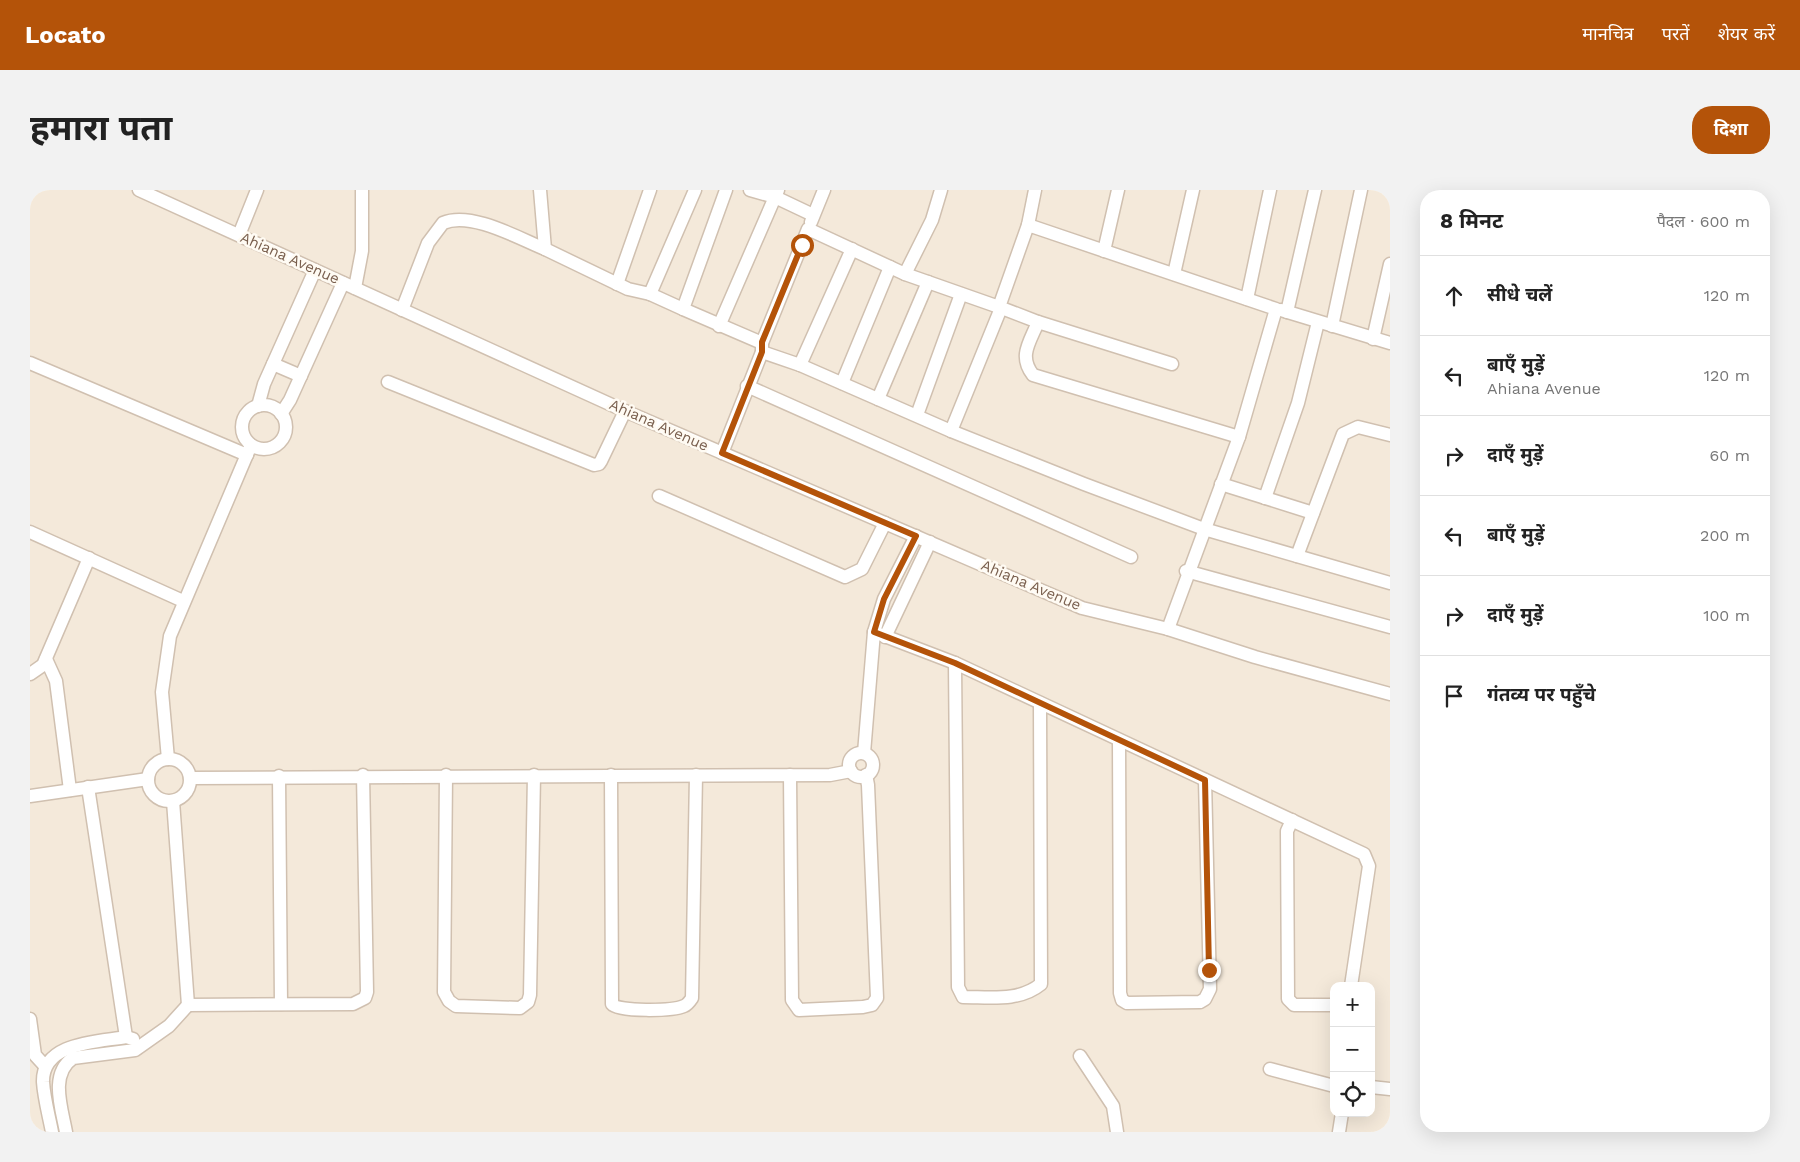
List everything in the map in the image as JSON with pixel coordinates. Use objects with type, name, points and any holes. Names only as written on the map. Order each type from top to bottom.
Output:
[{"type":"street","name":"Ahiana Avenue","points":[[138,190],[625,411],[1082,608],[1168,629],[1255,657],[1390,694]]},
{"type":"street","points":[[239,235],[257,190]]},
{"type":"street","points":[[281,414],[349,285],[362,251],[362,190]]},
{"type":"street","points":[[540,190],[545,249]]},
{"type":"street","points":[[617,284],[650,190]]},
{"type":"street","points":[[650,294],[695,190]]},
{"type":"street","points":[[683,309],[726,190]]},
{"type":"street","points":[[750,190],[777,194],[813,216]]},
{"type":"street","points":[[722,453],[824,190]]},
{"type":"street","points":[[906,274],[932,220],[941,190]]},
{"type":"street","points":[[951,431],[1000,308],[1028,225],[1035,190]]},
{"type":"street","points":[[1104,251],[1118,190]]},
{"type":"street","points":[[1174,274],[1193,190]]},
{"type":"street","points":[[1247,299],[1270,190]]},
{"type":"street","points":[[1168,629],[1239,437],[1282,310],[1315,190]]},
{"type":"street","points":[[1332,326],[1360,190]]},
{"type":"street","points":[[719,326],[777,194]]},
{"type":"street","points":[[402,310],[428,243],[443,223],[462,219],[485,224],[545,249],[617,284],[650,294],[800,365],[951,431],[1084,484],[1204,529],[1390,583]]},
{"type":"street","points":[[1028,225],[1247,299],[1390,343]]},
{"type":"street","points":[[808,229],[906,274],[1038,322],[1172,364]]},
{"type":"street","points":[[800,365],[852,249]]},
{"type":"street","points":[[1373,339],[1390,264]]},
{"type":"street","points":[[842,383],[890,267]]},
{"type":"street","points":[[258,406],[273,364],[315,270]]},
{"type":"street","points":[[878,399],[928,282]]},
{"type":"street","points":[[917,415],[961,294]]},
{"type":"street","points":[[1038,322],[1024,357],[1025,364],[1033,375],[1239,437]]},
{"type":"street","points":[[1265,498],[1298,403],[1318,322]]},
{"type":"street","points":[[30,362],[249,450],[268,449],[276,446],[286,431],[285,422],[275,408],[266,405],[258,406],[249,411],[243,419],[242,429],[249,450],[183,601],[170,636],[162,692],[168,759]]},
{"type":"street","points":[[273,364],[301,376]]},
{"type":"street","points":[[388,382],[594,465],[599,464],[601,461],[625,411]]},
{"type":"street","points":[[748,386],[1131,556]]},
{"type":"street","points":[[1297,556],[1343,434],[1358,427],[1390,435]]},
{"type":"street","points":[[1221,484],[1313,513]]},
{"type":"street","points":[[659,496],[845,577],[862,570],[886,523]]},
{"type":"street","points":[[30,532],[183,601]]},
{"type":"street","points":[[864,753],[884,599],[916,536]]},
{"type":"street","points":[[879,635],[930,542]]},
{"type":"street","points":[[30,674],[43,665],[89,558]]},
{"type":"street","points":[[1188,572],[1390,628]]},
{"type":"street","points":[[879,635],[955,663],[1364,854],[1368,866],[1351,982]]},
{"type":"street","points":[[46,659],[58,691],[70,790]]},
{"type":"street","points":[[955,663],[958,987],[963,997],[1017,996],[1030,993],[1041,984],[1040,703]]},
{"type":"street","points":[[1119,740],[1120,993],[1122,1000],[1127,1003],[1200,1002],[1205,999],[1210,988],[1205,780]]},
{"type":"street","points":[[864,753],[868,756],[872,768],[866,775],[858,776],[851,771],[849,763],[852,756],[864,753]]},
{"type":"street","points":[[168,759],[183,764],[190,778],[186,793],[172,801],[165,801],[152,793],[148,779],[154,765],[168,759]]},
{"type":"street","points":[[190,778],[446,775],[830,775],[851,771]]},
{"type":"street","points":[[446,775],[444,992],[449,1001],[456,1006],[520,1008],[528,1002],[530,995],[534,775]]},
{"type":"street","points":[[611,775],[612,1004],[621,1010],[673,1009],[685,1006],[692,998],[696,775]]},
{"type":"street","points":[[790,775],[792,1000],[799,1010],[863,1007],[872,1004],[877,998],[868,785],[866,775]]},
{"type":"street","points":[[279,776],[282,1004]]},
{"type":"street","points":[[188,1005],[353,1004],[365,998],[367,992],[363,776]]},
{"type":"street","points":[[30,796],[148,779]]},
{"type":"street","points":[[88,787],[126,1037]]},
{"type":"street","points":[[66,1132],[59,1096],[61,1069],[72,1058],[124,1053],[135,1050],[169,1026],[188,1005],[172,801]]},
{"type":"street","points":[[1292,820],[1287,831],[1288,999],[1294,1005],[1330,1005]]},
{"type":"street","points":[[30,1019],[32,1055],[45,1066]]},
{"type":"street","points":[[52,1132],[43,1082],[45,1066],[52,1058],[64,1049],[126,1037],[142,1044]]},
{"type":"street","points":[[1080,1056],[1113,1106],[1117,1132]]},
{"type":"street","points":[[1270,1069],[1330,1085]]},
{"type":"street","points":[[1375,1087],[1390,1089]]},
{"type":"street","points":[[1339,1132],[1341,1117]]},
{"type":"shaded area","points":[[30,190],[1390,190],[1390,1132],[30,1132]]},
{"type":"route","points":[[802,245],[762,342],[762,352],[722,453],[916,536],[884,599],[874,632],[955,663],[1205,780],[1209,970]]}]
